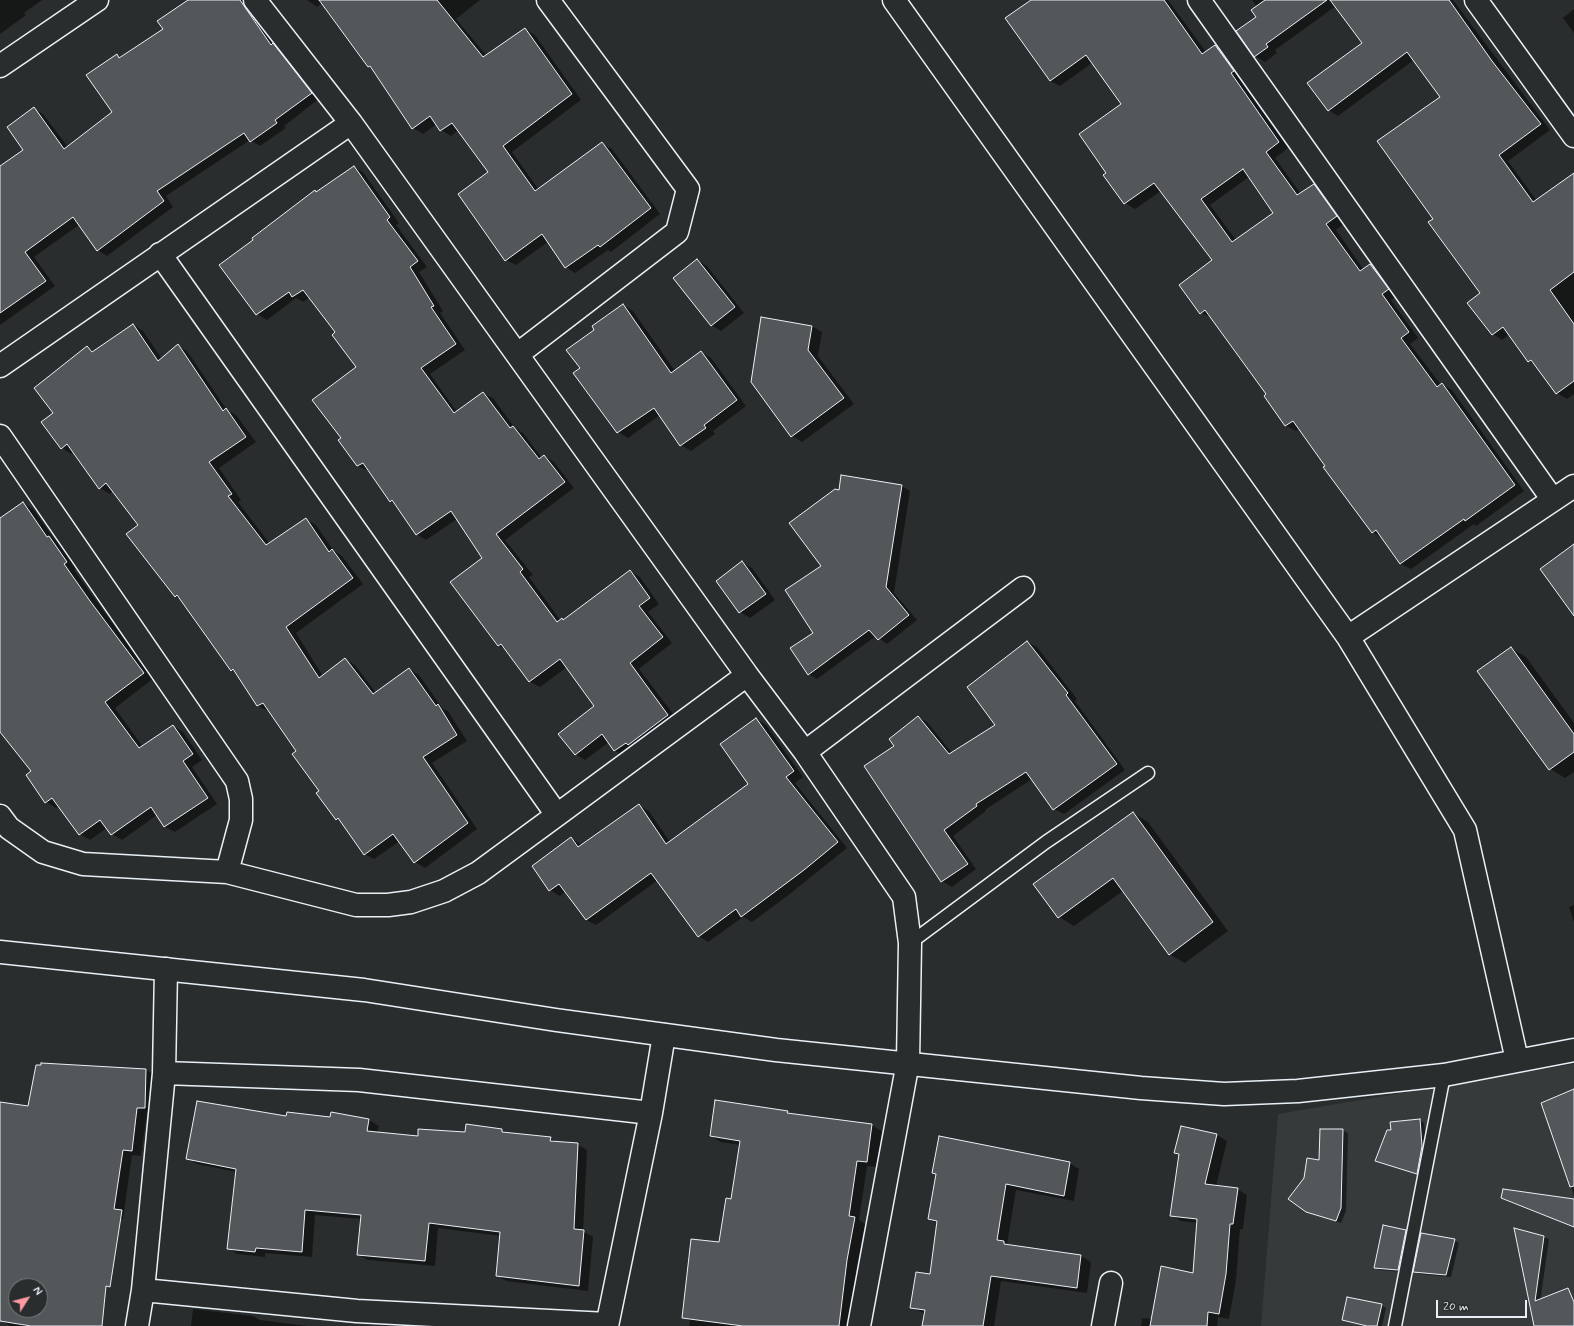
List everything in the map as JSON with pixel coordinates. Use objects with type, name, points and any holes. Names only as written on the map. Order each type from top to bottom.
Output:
[{"type":"street","points":[[0,66],[97,0]]},
{"type":"street","points":[[255,0],[351,123],[747,675],[805,752],[904,897],[910,943],[908,1062],[859,1326]]},
{"type":"street","points":[[518,354],[677,232],[688,189],[548,0]]},
{"type":"street","points":[[894,0],[1348,637],[1465,830],[1517,1060]]},
{"type":"street","points":[[1199,0],[1553,500]]},
{"type":"street","points":[[1476,0],[1574,136]]},
{"type":"street","points":[[0,366],[351,123]]},
{"type":"street","points":[[160,254],[557,815]]},
{"type":"street","points":[[0,436],[237,780],[241,799],[241,820],[227,872]]},
{"type":"street","points":[[1348,637],[1574,486]]},
{"type":"street","points":[[805,752],[1023,588]]},
{"type":"street","points":[[0,816],[9,828],[43,852],[83,864],[227,872],[356,905],[388,905],[411,902],[444,891],[478,872],[747,675]]},
{"type":"street","points":[[0,952],[364,990],[664,1035],[776,1050],[908,1062],[1141,1088],[1224,1094],[1298,1091],[1444,1075],[1574,1050]]},
{"type":"street","points":[[137,1326],[164,1073],[166,969]]},
{"type":"street","points":[[142,1290],[356,1318],[607,1325],[651,1112],[664,1035]]},
{"type":"street","points":[[164,1073],[359,1080],[651,1112]]},
{"type":"street","points":[[1103,1326],[1111,1283]]},
{"type":"lane","points":[[910,943],[1046,842],[1148,773]]},
{"type":"lane","points":[[1395,1326],[1444,1075]]},
{"type":"shaded area","points":[[1574,1064],[1574,1326],[1261,1326],[1278,1114]]},
{"type":"building","points":[[188,0],[240,0],[271,45],[273,43],[312,93],[275,120],[277,123],[250,142],[244,133],[157,191],[164,201],[97,251],[73,217],[25,252],[46,281],[0,313],[0,166],[23,150],[7,127],[34,107],[64,149],[112,112],[86,75],[117,54],[119,58],[163,29],[157,21]]},
{"type":"building","points":[[319,0],[437,0],[483,57],[525,28],[572,94],[503,146],[535,191],[602,142],[651,208],[600,247],[598,245],[565,268],[542,234],[505,261],[458,194],[488,172],[452,123],[440,131],[430,116],[412,129],[370,66],[368,67]]},
{"type":"building","points":[[1031,0],[1164,0],[1202,54],[1215,45],[1234,71],[1231,73],[1279,142],[1266,152],[1297,195],[1314,184],[1337,216],[1326,224],[1360,271],[1370,264],[1389,289],[1382,294],[1409,332],[1401,338],[1437,387],[1442,383],[1515,485],[1465,521],[1464,519],[1400,564],[1376,530],[1372,533],[1323,467],[1325,466],[1293,421],[1285,426],[1264,396],[1266,394],[1205,310],[1200,314],[1179,285],[1212,260],[1154,183],[1124,204],[1103,175],[1106,173],[1079,134],[1121,104],[1086,55],[1050,81],[1005,18]],"holes":[[[1243,169],[1273,213],[1232,242],[1201,199]]]},
{"type":"building","points":[[1265,0],[1327,0],[1266,44],[1268,47],[1254,57],[1236,31],[1256,17],[1251,10]]},
{"type":"building","points":[[1330,0],[1449,0],[1492,61],[1541,124],[1499,155],[1533,202],[1574,173],[1574,272],[1550,290],[1574,324],[1574,381],[1556,394],[1531,360],[1528,362],[1503,327],[1492,335],[1467,303],[1480,293],[1428,222],[1433,219],[1377,141],[1440,97],[1407,52],[1328,111],[1307,83],[1362,43]]},
{"type":"building","points":[[354,166],[390,217],[387,220],[418,261],[410,267],[434,306],[431,307],[456,344],[421,368],[454,413],[483,392],[510,428],[513,426],[539,459],[544,455],[565,482],[496,534],[523,569],[520,572],[557,622],[562,618],[563,620],[630,570],[650,598],[639,606],[663,637],[630,663],[668,715],[628,745],[626,743],[614,751],[602,734],[575,755],[558,734],[594,706],[560,659],[529,682],[501,644],[498,646],[450,582],[482,558],[451,511],[416,535],[392,500],[390,502],[363,463],[357,466],[338,440],[341,438],[312,400],[356,367],[332,335],[335,332],[303,290],[292,297],[289,292],[256,315],[219,265],[253,240],[252,238],[315,190],[316,192]]},
{"type":"building","points":[[697,259],[735,307],[711,326],[673,278]]},
{"type":"building","points":[[623,304],[671,373],[701,351],[737,400],[704,425],[706,428],[680,446],[654,408],[617,433],[573,373],[580,368],[566,350],[594,330],[592,326]]},
{"type":"building","points":[[761,317],[812,326],[808,350],[844,398],[791,437],[751,382]]},
{"type":"building","points":[[133,324],[158,361],[178,344],[223,411],[226,408],[246,437],[209,462],[232,494],[228,496],[266,545],[306,518],[329,552],[332,549],[353,578],[286,627],[319,678],[345,658],[373,694],[409,668],[436,706],[438,704],[457,735],[423,757],[468,823],[414,863],[393,834],[364,855],[338,818],[336,820],[316,793],[319,791],[292,754],[296,751],[263,703],[257,706],[233,669],[231,671],[177,595],[175,597],[126,534],[138,525],[106,483],[99,489],[67,444],[61,449],[41,422],[53,413],[34,388],[87,346],[92,352]]},
{"type":"building","points":[[841,475],[902,485],[886,587],[909,615],[878,640],[869,630],[808,675],[790,648],[813,633],[785,590],[821,566],[789,523],[835,489],[839,490]]},
{"type":"building","points":[[23,502],[47,537],[49,536],[67,562],[64,564],[90,601],[144,673],[105,702],[139,748],[173,725],[193,754],[183,761],[208,798],[164,827],[151,807],[111,835],[100,820],[79,835],[52,798],[45,803],[26,775],[31,771],[0,732],[0,518]]},
{"type":"building","points":[[1574,544],[1574,616],[1540,569]]},
{"type":"building","points":[[742,561],[766,594],[739,613],[716,581]]},
{"type":"building","points":[[1027,641],[1068,693],[1066,695],[1117,764],[1053,810],[1026,772],[976,804],[977,806],[944,830],[968,864],[941,882],[864,766],[894,746],[889,739],[918,716],[949,754],[995,725],[967,687]]},
{"type":"building","points":[[1511,647],[1574,734],[1574,752],[1549,770],[1477,671]]},
{"type":"building","points":[[756,718],[794,771],[786,777],[838,842],[804,870],[741,917],[736,909],[698,937],[651,873],[586,920],[559,884],[549,891],[532,866],[571,837],[578,847],[639,804],[666,844],[748,784],[720,744]]},
{"type":"building","points":[[1133,812],[1213,922],[1169,955],[1113,878],[1058,918],[1033,884]]},
{"type":"building","points":[[41,1063],[146,1069],[145,1108],[137,1108],[132,1151],[123,1150],[114,1209],[122,1210],[110,1287],[106,1286],[102,1326],[31,1326],[0,1321],[0,1102],[28,1106],[36,1065],[41,1065]]},
{"type":"building","points":[[1574,1089],[1574,1186],[1570,1187],[1541,1103]]},
{"type":"building","points":[[715,1100],[788,1111],[787,1113],[872,1124],[867,1162],[857,1161],[849,1216],[855,1217],[847,1260],[839,1326],[743,1326],[682,1318],[691,1239],[719,1242],[726,1198],[731,1199],[740,1141],[710,1136]]},
{"type":"building","points":[[197,1101],[286,1116],[287,1112],[330,1117],[331,1112],[369,1119],[367,1131],[418,1136],[418,1129],[465,1132],[466,1124],[502,1129],[502,1132],[551,1137],[550,1141],[578,1143],[574,1229],[584,1230],[579,1286],[496,1276],[500,1232],[429,1223],[425,1261],[357,1255],[361,1215],[305,1210],[302,1252],[256,1248],[255,1252],[227,1249],[236,1169],[186,1159]]},
{"type":"building","points":[[1420,1119],[1422,1146],[1417,1174],[1375,1161],[1387,1130],[1391,1130],[1390,1122]]},
{"type":"building","points":[[1181,1126],[1217,1134],[1205,1184],[1238,1188],[1233,1224],[1230,1224],[1226,1274],[1219,1314],[1208,1312],[1207,1326],[1150,1326],[1161,1266],[1193,1273],[1197,1219],[1170,1216],[1179,1154],[1174,1153]]},
{"type":"building","points":[[1320,1129],[1343,1129],[1341,1208],[1336,1221],[1306,1212],[1288,1199],[1304,1178],[1307,1158],[1319,1160]]},
{"type":"building","points":[[939,1136],[1070,1162],[1064,1196],[1006,1184],[997,1240],[1004,1241],[1004,1244],[1081,1255],[1077,1288],[991,1276],[983,1326],[922,1326],[925,1310],[910,1308],[916,1272],[930,1274],[937,1221],[928,1219],[936,1174],[932,1173]]},
{"type":"building","points":[[1503,1189],[1574,1199],[1574,1227],[1501,1198]]},
{"type":"building","points":[[1383,1225],[1406,1230],[1398,1270],[1374,1268]]},
{"type":"building","points":[[1514,1228],[1544,1236],[1535,1301],[1568,1288],[1574,1302],[1574,1326],[1534,1326]]},
{"type":"building","points":[[1421,1233],[1455,1239],[1446,1275],[1413,1272]]},
{"type":"building","points":[[1347,1297],[1382,1304],[1377,1326],[1367,1326],[1342,1320]]}]
